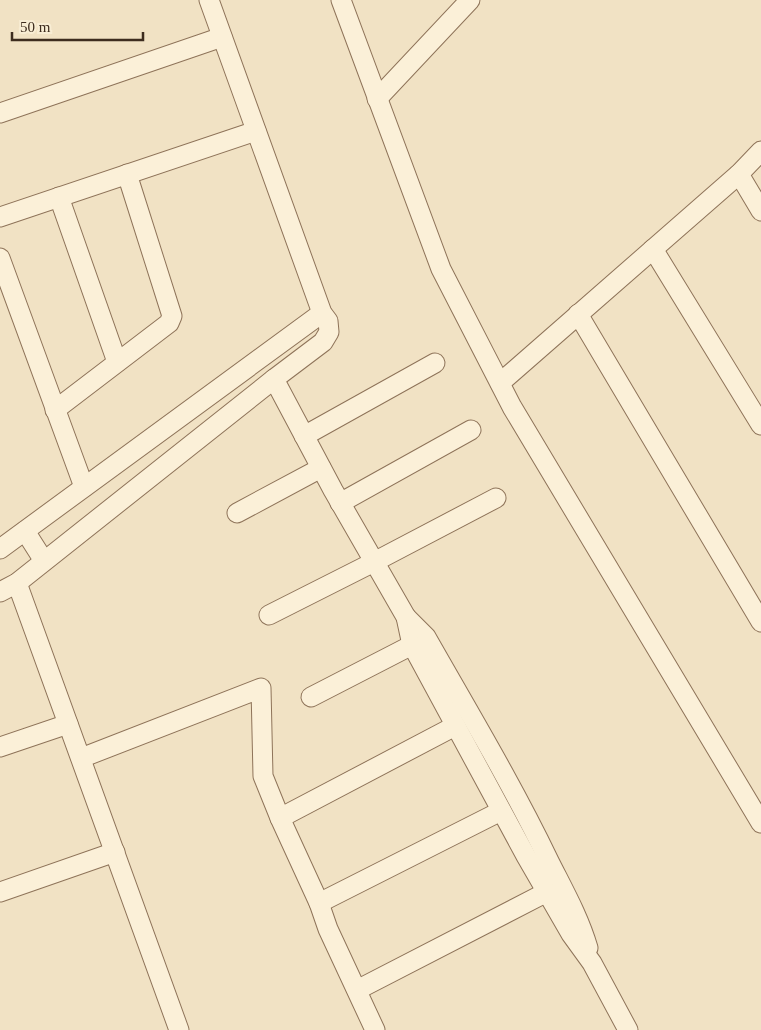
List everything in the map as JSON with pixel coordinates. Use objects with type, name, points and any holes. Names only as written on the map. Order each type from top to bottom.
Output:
[{"type":"street","points":[[179,1030],[68,724],[5,586],[44,561],[323,342],[329,332],[328,321],[322,313],[209,0]]},
{"type":"street","points":[[340,0],[441,269],[517,415],[761,823]]},
{"type":"street","points":[[377,99],[470,0]]},
{"type":"street","points":[[0,113],[222,37]]},
{"type":"street","points":[[0,217],[256,131]]},
{"type":"street","points":[[500,383],[739,174],[761,152]]},
{"type":"street","points":[[55,410],[169,323],[172,316],[127,174]]},
{"type":"street","points":[[739,174],[761,211]]},
{"type":"street","points":[[60,197],[118,362]]},
{"type":"street","points":[[653,249],[761,425]]},
{"type":"street","points":[[0,258],[84,488]]},
{"type":"street","points":[[1,544],[25,531],[322,313]]},
{"type":"street","points":[[578,314],[761,622]]},
{"type":"street","points":[[304,436],[435,363]]},
{"type":"street","points":[[274,379],[374,562],[406,617],[426,637],[524,811],[582,929],[592,963]]},
{"type":"street","points":[[340,502],[471,430]]},
{"type":"street","points":[[237,513],[321,468]]},
{"type":"street","points":[[269,615],[496,498]]},
{"type":"street","points":[[25,531],[44,561]]},
{"type":"street","points":[[406,617],[412,645],[501,811],[571,934],[592,963],[628,1030]]},
{"type":"street","points":[[310,697],[412,645]]},
{"type":"street","points":[[80,758],[261,688],[263,776],[319,903],[328,929],[375,1030]]},
{"type":"street","points":[[0,747],[68,724]]},
{"type":"street","points":[[280,818],[456,726]]},
{"type":"street","points":[[319,903],[501,811]]},
{"type":"street","points":[[0,892],[114,852]]},
{"type":"street","points":[[357,990],[547,892]]}]
